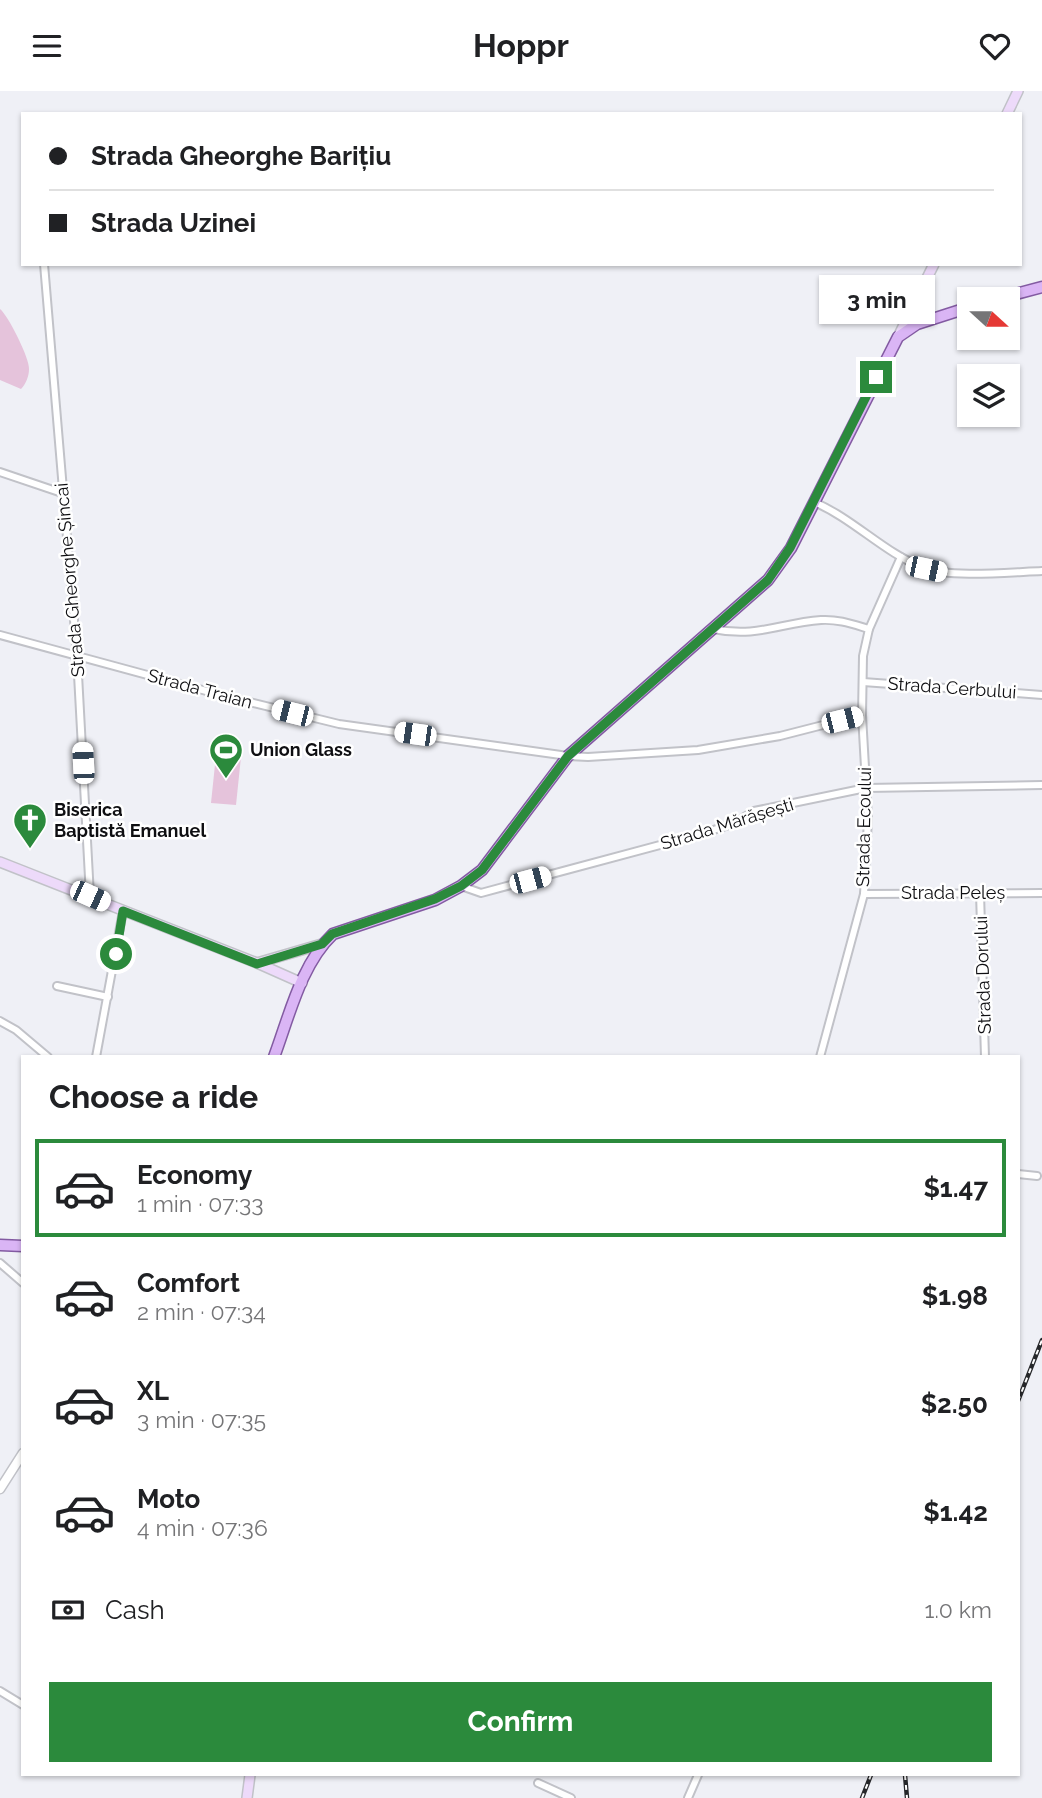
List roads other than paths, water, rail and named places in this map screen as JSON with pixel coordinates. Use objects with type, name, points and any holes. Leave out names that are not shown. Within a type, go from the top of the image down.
[{"type":"main road","points":[[1008,112],[1018,91]]},
{"type":"main road","points":[[275,1055],[302,983],[322,944],[332,934],[435,899],[461,886],[482,870],[568,756],[768,580],[790,548],[933,266]]},
{"type":"main road","points":[[1020,293],[1042,287]]},
{"type":"main road","points":[[898,337],[917,324],[957,311]]},
{"type":"main road","points":[[0,862],[302,983]]},
{"type":"main road","points":[[257,964],[322,944]]},
{"type":"main road","points":[[0,1245],[21,1246]]},
{"type":"main road","points":[[247,1798],[250,1776]]},
{"type":"street","name":"Strada Gheorghe Șincai","points":[[44,266],[76,656],[90,896]]},
{"type":"street","points":[[0,472],[62,493]]},
{"type":"street","points":[[814,502],[832,510],[901,557],[926,569],[944,573],[1042,571]]},
{"type":"street","name":"Strada Ecoului","points":[[821,1055],[863,894],[867,819],[862,715],[863,656],[869,629],[901,557]]},
{"type":"street","points":[[713,629],[736,634],[819,620],[841,621],[869,629]]},
{"type":"street","name":"Strada Traian","points":[[0,635],[339,724],[568,756],[698,750],[780,736],[862,715]]},
{"type":"street","name":"Strada Cerbului","points":[[863,682],[1042,695]]},
{"type":"street","name":"Strada Mărășești","points":[[461,886],[481,893],[701,834],[735,823],[754,811],[866,788],[1042,785]]},
{"type":"street","name":"Strada Dorului","points":[[980,893],[985,1055]]},
{"type":"street","name":"Strada Peleș","points":[[863,894],[1042,893]]},
{"type":"street","points":[[96,1055],[123,911]]},
{"type":"street","points":[[57,986],[108,997]]},
{"type":"street","points":[[0,1021],[16,1030],[46,1055]]},
{"type":"street","points":[[1020,1174],[1037,1176]]},
{"type":"street","points":[[0,1263],[21,1281]]},
{"type":"street","points":[[0,1274],[12,1274]]},
{"type":"street","points":[[0,1489],[21,1456]]},
{"type":"street","points":[[0,1691],[21,1704]]},
{"type":"street","points":[[688,1798],[698,1776]]},
{"type":"street","points":[[538,1783],[571,1798]]},
{"type":"railway","points":[[1020,1396],[1042,1340]]},
{"type":"railway","points":[[862,1798],[871,1776]]},
{"type":"railway","points":[[905,1776],[907,1798]]},
{"type":"place","name":"Union Glass","points":[[226,780]]},
{"type":"place","name":"Biserica Baptistă Emanuel","points":[[30,850]]}]
